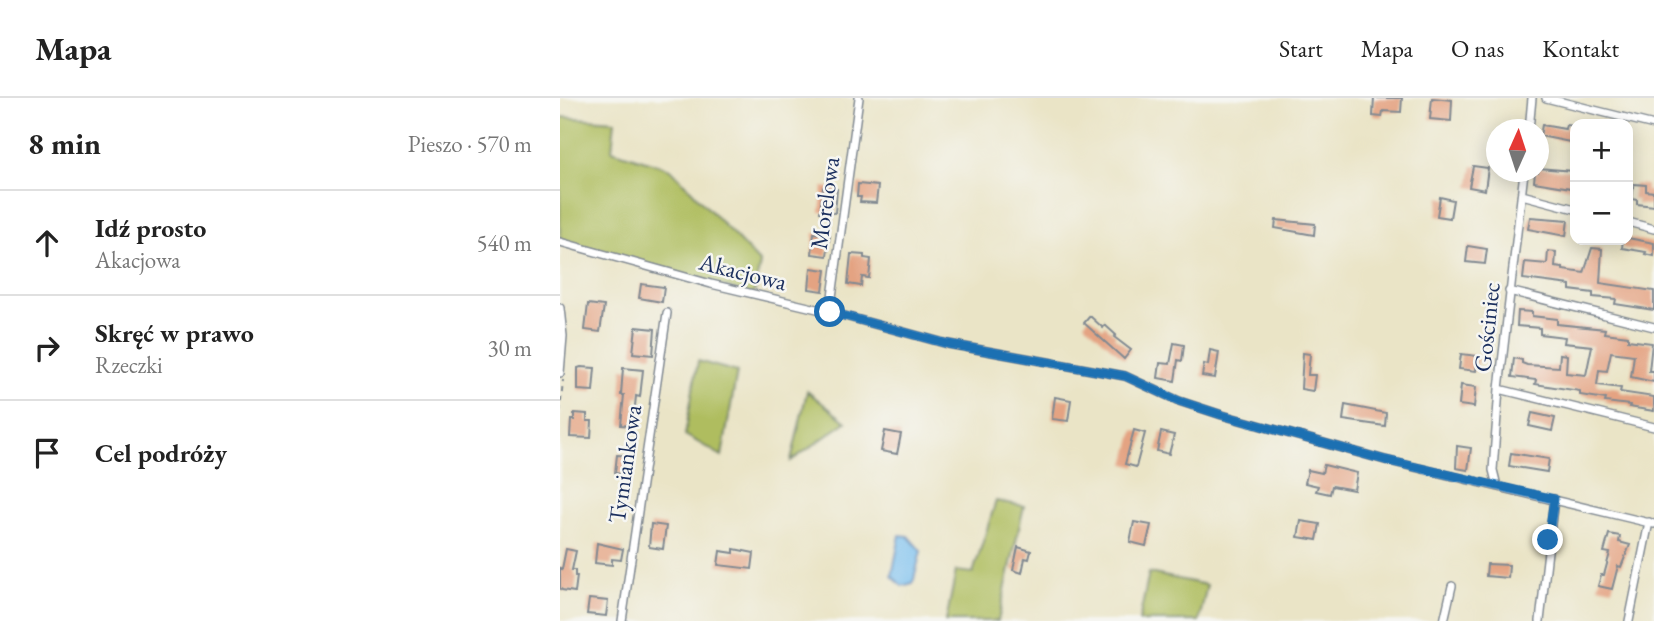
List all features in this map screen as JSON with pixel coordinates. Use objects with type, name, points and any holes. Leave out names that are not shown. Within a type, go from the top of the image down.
[{"type":"street","name":"Morelowa","points":[[830,312],[859,98]]},
{"type":"street","points":[[1530,119],[1532,98]]},
{"type":"street","points":[[1546,98],[1654,125]]},
{"type":"street","name":"Gościniec","points":[[1497,486],[1493,470],[1499,389],[1523,182]]},
{"type":"street","points":[[1522,195],[1570,208]]},
{"type":"street","points":[[1633,223],[1654,229]]},
{"type":"street","name":"Akacjowa","points":[[560,242],[711,284],[948,344],[1125,376],[1179,401],[1222,415],[1385,460],[1652,523],[1629,621]]},
{"type":"street","points":[[1509,291],[1654,327]]},
{"type":"street","points":[[560,308],[564,336],[560,373]]},
{"type":"street","name":"Tymiankowa","points":[[622,621],[667,313]]},
{"type":"street","points":[[1499,389],[1654,427]]},
{"type":"street","points":[[1540,621],[1554,499]]},
{"type":"street","points":[[1444,621],[1452,586]]},
{"type":"green space","points":[[560,117],[615,121],[612,150],[671,169],[760,263],[754,295],[560,242]]},
{"type":"green space","points":[[698,361],[737,372],[722,456],[685,435]]},
{"type":"green space","points":[[807,391],[846,422],[791,461]]},
{"type":"green space","points":[[996,501],[1024,506],[998,621],[946,621],[956,571],[973,573]]},
{"type":"green space","points":[[1149,573],[1207,585],[1199,621],[1139,621]]},
{"type":"water","points":[[900,535],[908,536],[921,551],[913,583],[902,586],[892,576]]},
{"type":"building","points":[[1374,98],[1402,98],[1401,112],[1383,111],[1382,117],[1373,116]]},
{"type":"building","points":[[1432,98],[1452,100],[1451,121],[1430,119]]},
{"type":"building","points":[[1566,125],[1570,125],[1570,142],[1549,138],[1549,126],[1565,129]]},
{"type":"building","points":[[1473,166],[1486,168],[1485,190],[1469,187]]},
{"type":"building","points":[[1549,169],[1570,171],[1570,188],[1534,182],[1549,182]]},
{"type":"building","points":[[858,184],[878,186],[876,203],[860,202],[861,197],[857,197]]},
{"type":"building","points":[[1634,184],[1646,185],[1646,191],[1654,192],[1654,206],[1637,204],[1637,200],[1633,199]]},
{"type":"building","points":[[823,187],[837,189],[835,213],[820,212]]},
{"type":"building","points":[[1440,197],[1453,200],[1450,218],[1437,216]]},
{"type":"building","points":[[1530,217],[1568,220],[1566,236],[1528,229]]},
{"type":"building","points":[[1276,220],[1315,224],[1314,235],[1275,228]]},
{"type":"building","points":[[814,233],[830,235],[827,256],[812,254]]},
{"type":"building","points":[[1633,239],[1654,243],[1654,256],[1645,254],[1646,252],[1622,248],[1622,245],[1633,245]]},
{"type":"building","points":[[1468,246],[1487,249],[1485,264],[1466,262]]},
{"type":"building","points":[[1592,248],[1602,249],[1600,283],[1654,291],[1654,310],[1615,304],[1616,299],[1593,297],[1593,293],[1570,290],[1570,285],[1523,279],[1525,262],[1547,264],[1548,251],[1556,252],[1555,267],[1584,273]]},
{"type":"building","points":[[851,254],[864,255],[864,258],[871,259],[869,278],[862,277],[861,286],[848,284]]},
{"type":"building","points":[[811,268],[826,270],[823,291],[809,289]]},
{"type":"building","points":[[641,284],[664,287],[662,302],[639,298]]},
{"type":"building","points":[[588,304],[604,306],[600,332],[585,330]]},
{"type":"building","points":[[1518,311],[1557,319],[1557,324],[1605,329],[1604,333],[1652,343],[1649,371],[1654,371],[1654,382],[1631,377],[1634,355],[1611,352],[1607,371],[1599,370],[1597,385],[1621,388],[1620,392],[1654,397],[1654,411],[1605,402],[1606,399],[1580,395],[1580,391],[1535,384],[1536,380],[1512,377],[1514,358],[1527,365],[1559,367],[1560,354],[1567,355],[1566,373],[1586,375],[1592,346],[1564,343],[1565,337],[1540,334],[1540,328],[1517,326]]},
{"type":"building","points":[[1090,316],[1103,328],[1105,325],[1116,335],[1114,337],[1131,350],[1124,359],[1084,323]]},
{"type":"building","points":[[636,327],[655,329],[653,355],[633,353]]},
{"type":"building","points":[[1174,343],[1184,345],[1182,361],[1178,360],[1175,381],[1158,378],[1160,363],[1170,364]]},
{"type":"building","points":[[1210,350],[1219,352],[1215,378],[1202,376],[1204,364],[1208,365]]},
{"type":"building","points":[[1303,353],[1310,354],[1308,375],[1315,375],[1313,391],[1301,389]]},
{"type":"building","points":[[1461,354],[1478,356],[1476,371],[1459,369]]},
{"type":"building","points":[[578,368],[595,368],[593,391],[578,390]]},
{"type":"building","points":[[623,368],[643,370],[640,397],[636,396],[633,426],[621,425]]},
{"type":"building","points":[[1461,385],[1476,387],[1474,407],[1459,405]]},
{"type":"building","points":[[1055,397],[1071,400],[1068,421],[1052,419]]},
{"type":"building","points":[[1345,405],[1386,413],[1385,426],[1343,420]]},
{"type":"building","points":[[574,413],[587,414],[587,421],[592,421],[591,438],[570,437]]},
{"type":"building","points":[[1532,413],[1555,418],[1552,431],[1529,426]]},
{"type":"building","points":[[1134,430],[1145,433],[1136,467],[1125,464]]},
{"type":"building","points":[[885,431],[901,434],[897,454],[881,451]]},
{"type":"building","points":[[1161,432],[1174,435],[1169,454],[1157,451]]},
{"type":"building","points":[[1457,446],[1471,448],[1468,470],[1456,468]]},
{"type":"building","points":[[1511,453],[1549,459],[1547,472],[1509,466]]},
{"type":"building","points":[[617,455],[632,456],[628,475],[615,473]]},
{"type":"building","points":[[1324,465],[1357,473],[1354,490],[1332,486],[1330,494],[1316,491],[1318,486],[1305,483],[1308,470],[1322,473]]},
{"type":"building","points":[[1301,521],[1320,524],[1317,540],[1298,537]]},
{"type":"building","points":[[1134,522],[1151,525],[1146,546],[1130,542]]},
{"type":"building","points":[[651,524],[666,526],[663,549],[649,547]]},
{"type":"building","points":[[1609,534],[1620,536],[1619,542],[1630,545],[1621,567],[1618,566],[1612,589],[1598,586],[1610,553],[1604,552]]},
{"type":"building","points":[[597,543],[623,549],[621,560],[612,559],[612,565],[595,563]]},
{"type":"building","points":[[1018,547],[1031,551],[1029,559],[1025,558],[1022,573],[1013,570]]},
{"type":"building","points":[[566,549],[576,551],[572,570],[575,570],[577,576],[575,592],[560,588],[560,568],[562,569]]},
{"type":"building","points":[[734,549],[754,553],[752,569],[718,565],[720,551],[734,553]]},
{"type":"building","points":[[1487,564],[1509,565],[1508,578],[1486,576]]},
{"type":"building","points":[[589,599],[608,601],[606,616],[587,614]]},
{"type":"route","points":[[830,312],[948,344],[1125,376],[1179,401],[1222,415],[1385,460],[1554,499],[1548,540]]}]
